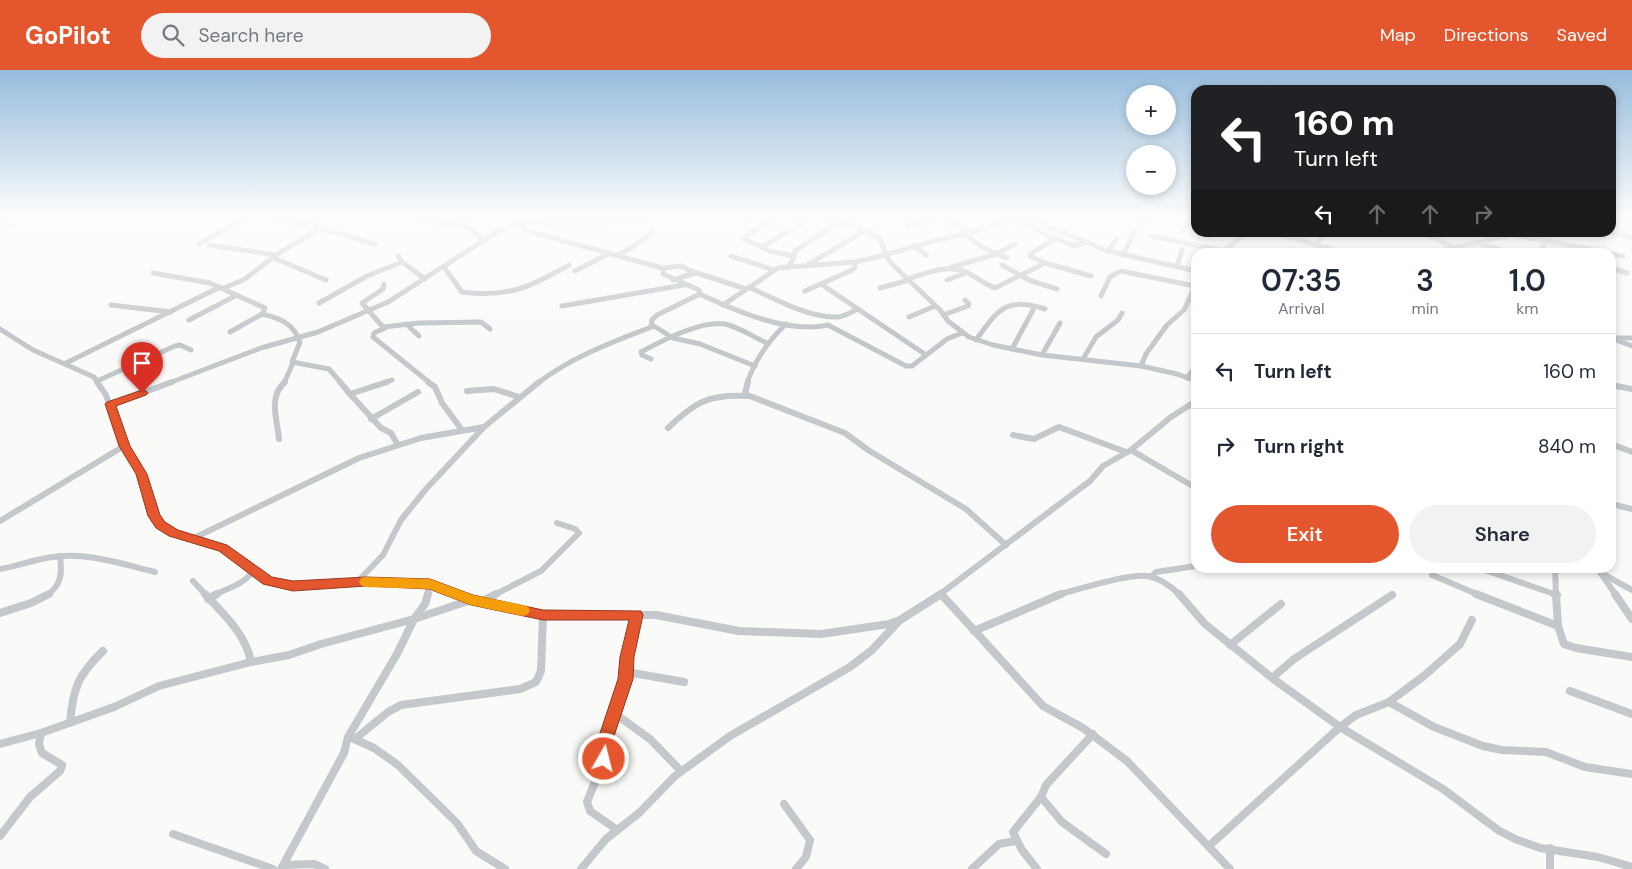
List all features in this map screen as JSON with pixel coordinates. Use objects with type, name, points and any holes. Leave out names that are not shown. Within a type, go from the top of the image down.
[{"type":"street","points":[[266,255],[275,257],[326,280]]},
{"type":"street","points":[[66,363],[222,287],[245,279],[278,255]]},
{"type":"street","points":[[110,404],[261,348],[322,330],[388,302],[461,255]]},
{"type":"street","points":[[575,271],[606,255]]},
{"type":"street","points":[[618,255],[662,268],[679,265],[829,317],[840,316],[858,309]]},
{"type":"street","points":[[788,266],[793,260],[793,256],[790,255]]},
{"type":"street","points":[[806,265],[826,255]]},
{"type":"street","points":[[724,305],[774,270],[788,266],[854,262],[885,255]]},
{"type":"street","points":[[886,255],[962,333],[976,340],[1042,354],[1141,366],[1191,379]]},
{"type":"street","points":[[880,288],[930,271],[951,268],[992,255]]},
{"type":"street","points":[[1000,255],[1007,258]]},
{"type":"street","points":[[1030,255],[1045,263],[1091,276]]},
{"type":"street","points":[[1124,255],[1191,270]]},
{"type":"street","points":[[1177,267],[1180,255]]},
{"type":"street","points":[[398,256],[402,262],[425,279]]},
{"type":"street","points":[[731,256],[774,270]]},
{"type":"street","points":[[319,303],[367,276],[402,262]]},
{"type":"street","points":[[805,292],[852,270],[855,266],[854,262]]},
{"type":"street","points":[[951,268],[966,273],[994,288],[1045,263]]},
{"type":"street","points":[[444,266],[456,286],[462,292],[504,294],[532,287],[569,265]]},
{"type":"street","points":[[1002,265],[1021,276],[1057,289]]},
{"type":"street","points":[[662,268],[664,270],[663,274],[673,280],[699,290],[700,294],[724,305],[786,324],[814,328],[828,325],[906,366],[912,366],[952,336],[962,333]]},
{"type":"street","points":[[1616,270],[1627,273]]},
{"type":"street","points":[[1101,296],[1111,276],[1121,271],[1191,284]]},
{"type":"street","points":[[673,280],[696,272]]},
{"type":"street","points":[[153,273],[210,283],[222,287],[235,296],[261,304],[265,308],[262,314],[230,332]]},
{"type":"street","points":[[947,280],[966,273]]},
{"type":"street","points":[[384,284],[383,290],[362,302],[367,310],[385,328]]},
{"type":"street","points":[[562,306],[685,284]]},
{"type":"street","points":[[822,284],[926,355]]},
{"type":"street","points":[[651,326],[654,318],[664,311],[700,294]]},
{"type":"street","points":[[1141,366],[1146,354],[1167,325],[1184,310],[1191,295]]},
{"type":"street","points":[[189,320],[235,296]]},
{"type":"street","points":[[943,315],[968,306],[969,304],[965,300]]},
{"type":"street","points":[[976,340],[994,315],[1004,308],[1023,302],[1045,309]]},
{"type":"street","points":[[111,305],[172,312]]},
{"type":"street","points":[[909,317],[935,306]]},
{"type":"street","points":[[1012,349],[1034,310]]},
{"type":"street","points":[[1083,359],[1096,337],[1118,320],[1122,313]]},
{"type":"street","points":[[262,314],[285,320],[295,329],[300,342],[286,381],[279,387],[274,397],[279,439]]},
{"type":"street","points":[[462,430],[439,399],[435,387],[374,337],[374,333],[385,328],[406,324],[481,322],[490,329]]},
{"type":"street","points":[[651,359],[642,355],[641,352],[660,342],[717,323],[727,324],[767,343]]},
{"type":"street","points":[[1042,354],[1060,323]]},
{"type":"street","points":[[406,324],[418,336]]},
{"type":"street","points":[[748,396],[745,393],[746,386],[767,343],[786,324]]},
{"type":"street","points":[[356,583],[383,555],[401,520],[426,489],[484,427],[538,381],[568,363],[592,350],[651,326],[659,328],[673,338],[700,344],[755,366]]},
{"type":"street","points":[[0,329],[14,340],[94,377],[110,404],[124,446],[141,474],[154,516],[161,525],[174,533],[223,548],[268,581],[293,586],[375,581],[430,584],[471,600],[543,615],[637,615],[680,618],[734,630],[821,634],[889,624],[900,620],[941,594],[1090,481],[1103,466],[1128,451],[1191,404]]},
{"type":"street","points":[[1616,338],[1632,338]]},
{"type":"street","points":[[1616,340],[1632,346]]},
{"type":"street","points":[[97,381],[175,346],[180,345],[191,350]]},
{"type":"street","points":[[294,363],[329,369],[358,405],[384,430],[390,433],[398,445]]},
{"type":"street","points":[[1187,378],[1191,373]]},
{"type":"street","points":[[350,394],[392,380]]},
{"type":"street","points":[[1616,386],[1632,389]]},
{"type":"street","points":[[467,391],[489,387],[503,389],[519,397]]},
{"type":"street","points":[[372,419],[418,392]]},
{"type":"street","points":[[668,428],[685,411],[705,399],[719,395],[748,396],[845,433],[868,450],[966,509],[1006,545]]},
{"type":"street","points":[[192,539],[359,458],[398,445],[462,430],[484,427]]},
{"type":"street","points":[[1013,435],[1030,441],[1059,427],[1128,451],[1191,485]]},
{"type":"street","points":[[0,522],[124,446]]},
{"type":"street","points":[[1616,446],[1632,452]]},
{"type":"street","points":[[1616,505],[1632,509]]},
{"type":"street","points":[[480,602],[541,571],[579,533],[575,529],[557,523]]},
{"type":"street","points":[[0,569],[60,556],[111,561],[155,572]]},
{"type":"street","points":[[0,613],[44,596],[56,587],[61,577],[60,556]]},
{"type":"street","points":[[1151,577],[1156,572],[1191,567]]},
{"type":"street","points":[[208,599],[252,576],[253,570]]},
{"type":"street","points":[[1493,573],[1557,595]]},
{"type":"street","points":[[1555,573],[1558,626],[1561,640],[1568,646],[1632,657]]},
{"type":"street","points":[[1600,573],[1632,619]]},
{"type":"street","points":[[1602,573],[1632,590]]},
{"type":"street","points":[[1432,575],[1526,615],[1558,626]]},
{"type":"street","points":[[974,631],[1056,596],[1119,580],[1139,576],[1151,577],[1176,591],[1205,624],[1272,678],[1340,726],[1443,789],[1498,830],[1540,848],[1598,856],[1632,867]]},
{"type":"street","points":[[193,582],[242,638],[251,653],[251,662]]},
{"type":"street","points":[[283,867],[401,647],[414,619],[426,604],[430,584]]},
{"type":"street","points":[[941,594],[1044,706],[1093,734],[1127,761],[1230,869]]},
{"type":"street","points":[[1272,678],[1294,659],[1392,595]]},
{"type":"street","points":[[0,744],[41,734],[114,707],[160,686],[251,662],[269,660],[414,619],[471,600]]},
{"type":"street","points":[[1230,645],[1281,604]]},
{"type":"street","points":[[352,738],[401,705],[520,689],[536,682],[541,671],[543,615]]},
{"type":"street","points":[[616,829],[590,811],[587,802],[604,759],[607,736],[627,672],[627,657],[637,615]]},
{"type":"street","points":[[581,869],[593,853],[616,829],[638,814],[665,784],[681,771],[730,736],[850,667],[872,650],[900,620]]},
{"type":"street","points":[[1209,846],[1340,726],[1356,715],[1389,702],[1425,675],[1460,644],[1472,620]]},
{"type":"street","points":[[70,723],[72,697],[79,675],[102,651]]},
{"type":"street","points":[[627,672],[684,682]]},
{"type":"street","points":[[1570,691],[1632,714]]},
{"type":"street","points":[[1389,702],[1434,728],[1482,746],[1502,750],[1546,752],[1585,767],[1632,774]]},
{"type":"street","points":[[614,714],[647,736],[666,752],[681,771]]},
{"type":"street","points":[[0,836],[30,797],[60,771],[62,765],[42,753],[39,744],[41,734]]},
{"type":"street","points":[[1037,869],[1016,841],[1013,832],[1042,797],[1046,785],[1093,734]]},
{"type":"street","points":[[352,738],[374,748],[398,765],[457,823],[476,851],[506,869]]},
{"type":"street","points":[[1042,797],[1047,806],[1073,831],[1106,854]]},
{"type":"street","points":[[784,804],[810,840],[806,857],[796,869]]},
{"type":"street","points":[[173,834],[273,869]]},
{"type":"street","points":[[972,869],[999,844],[1016,841]]},
{"type":"street","points":[[1550,848],[1550,869]]},
{"type":"street","points":[[283,867],[314,864],[325,869]]},
{"type":"slow traffic","points":[[365,582],[430,584],[471,600],[523,610]]},
{"type":"route","points":[[142,393],[110,404],[124,446],[141,474],[154,516],[161,525],[174,533],[223,548],[268,581],[293,586],[375,581],[430,584],[471,600],[543,615],[637,615],[627,657],[626,679],[607,736],[604,759]]}]
